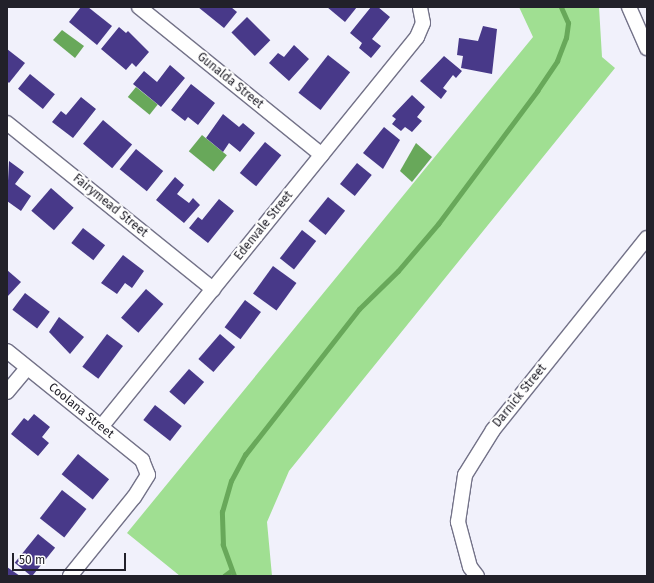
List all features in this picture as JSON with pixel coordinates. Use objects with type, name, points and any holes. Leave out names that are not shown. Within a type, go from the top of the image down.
[{"type":"street","name":"Gunalda Street","points":[[139,7],[322,155]]},
{"type":"street","name":"Edenvale Street","points":[[101,427],[417,37],[423,23],[420,7]]},
{"type":"street","points":[[629,7],[647,48]]},
{"type":"street","name":"Fairymead Street","points":[[7,122],[213,289]]},
{"type":"street","name":"Darnick Street","points":[[477,576],[470,567],[458,522],[466,475],[493,430],[647,238]]},
{"type":"street","name":"Coolana Street","points":[[7,352],[142,460],[148,475],[134,497],[70,576]]},
{"type":"street","points":[[7,392],[26,368]]},
{"type":"shaded area","points":[[519,7],[599,7],[602,57],[615,68],[289,471],[267,522],[272,576],[180,576],[127,533],[533,37]]},
{"type":"shaded area","points":[[62,30],[84,46],[75,58],[53,40]]},
{"type":"shaded area","points":[[136,87],[158,105],[150,115],[128,97]]},
{"type":"shaded area","points":[[202,135],[227,155],[214,171],[189,151]]},
{"type":"shaded area","points":[[416,143],[432,157],[412,182],[400,171]]},
{"type":"building","points":[[81,7],[88,7],[112,26],[97,45],[69,22]]},
{"type":"building","points":[[198,7],[231,7],[237,12],[224,28]]},
{"type":"building","points":[[327,7],[357,7],[345,22]]},
{"type":"building","points":[[371,7],[378,7],[390,17],[372,39],[381,46],[371,58],[359,48],[362,43],[350,33]]},
{"type":"building","points":[[247,17],[270,40],[255,56],[231,33]]},
{"type":"building","points":[[483,26],[497,29],[492,74],[461,68],[463,56],[457,55],[459,38],[478,41]]},
{"type":"building","points":[[119,27],[126,33],[128,31],[149,52],[136,67],[132,63],[126,70],[101,49]]},
{"type":"building","points":[[294,45],[309,59],[289,81],[269,63],[278,53],[284,57]]},
{"type":"building","points":[[7,49],[25,63],[9,83],[7,81]]},
{"type":"building","points":[[328,55],[350,72],[321,110],[298,93]]},
{"type":"building","points":[[444,56],[462,71],[456,78],[453,75],[443,88],[447,91],[441,99],[420,81]]},
{"type":"building","points":[[170,65],[185,78],[161,107],[133,84],[144,71],[157,82]]},
{"type":"building","points":[[30,74],[55,94],[43,109],[18,89]]},
{"type":"building","points":[[191,84],[215,103],[198,125],[188,117],[185,121],[171,110]]},
{"type":"building","points":[[412,95],[425,107],[417,117],[422,121],[412,132],[405,127],[401,131],[392,124],[396,119],[392,116]]},
{"type":"building","points":[[81,97],[96,109],[73,138],[52,122],[61,111],[66,115]]},
{"type":"building","points":[[223,114],[239,127],[243,123],[255,133],[240,152],[229,143],[223,152],[206,138]]},
{"type":"building","points":[[103,120],[132,144],[112,168],[83,144]]},
{"type":"building","points":[[384,127],[400,140],[383,169],[363,153]]},
{"type":"building","points":[[265,142],[281,155],[256,186],[240,173]]},
{"type":"building","points":[[136,149],[163,171],[147,191],[120,169]]},
{"type":"building","points":[[9,161],[24,172],[15,184],[31,196],[21,211],[7,201]]},
{"type":"building","points":[[357,163],[372,175],[355,196],[340,184]]},
{"type":"building","points":[[175,177],[184,185],[177,194],[189,203],[193,198],[200,205],[184,223],[156,200]]},
{"type":"building","points":[[51,188],[74,208],[54,230],[31,211]]},
{"type":"building","points":[[328,197],[345,211],[326,235],[308,221]]},
{"type":"building","points":[[219,199],[234,211],[208,243],[189,228],[198,217],[202,220]]},
{"type":"building","points":[[83,228],[105,245],[93,260],[71,243]]},
{"type":"building","points":[[302,230],[316,241],[294,269],[280,258]]},
{"type":"building","points":[[123,255],[144,271],[132,288],[125,283],[117,294],[101,283]]},
{"type":"building","points":[[273,266],[296,283],[276,311],[253,294]]},
{"type":"building","points":[[7,270],[21,282],[7,297]]},
{"type":"building","points":[[146,289],[163,304],[138,333],[121,318]]},
{"type":"building","points":[[25,293],[50,312],[37,328],[12,310]]},
{"type":"building","points":[[245,300],[261,312],[241,339],[225,327]]},
{"type":"building","points":[[59,317],[84,337],[70,354],[49,332]]},
{"type":"building","points":[[107,334],[123,346],[98,379],[82,367]]},
{"type":"building","points":[[220,334],[235,347],[213,372],[198,359]]},
{"type":"building","points":[[189,369],[204,382],[184,405],[169,392]]},
{"type":"building","points":[[155,405],[182,426],[170,441],[143,420]]},
{"type":"building","points":[[34,414],[50,427],[42,437],[49,443],[38,456],[11,434],[24,418],[28,421]]},
{"type":"building","points":[[78,454],[109,479],[93,499],[62,474]]},
{"type":"building","points":[[62,490],[86,509],[64,537],[40,518]]},
{"type":"building","points":[[38,534],[55,548],[32,576],[15,563]]},
{"type":"building","points":[[7,567],[20,576],[7,576]]},
{"type":"waterway","points":[[234,576],[223,545],[222,512],[231,481],[245,455],[359,309],[398,271],[438,224],[537,91],[557,61],[566,38],[568,23],[561,7]]},
{"type":"waterway","points":[[224,576],[231,571]]}]
